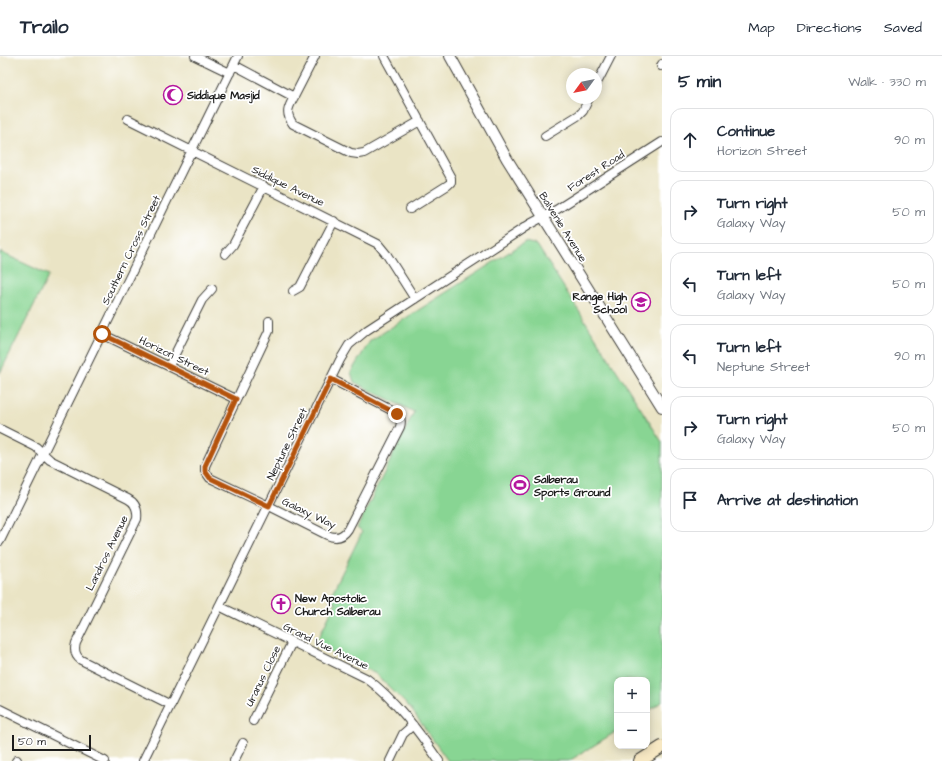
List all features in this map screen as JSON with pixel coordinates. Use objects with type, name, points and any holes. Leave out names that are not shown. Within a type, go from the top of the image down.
[{"type":"main road","points":[[640,761],[662,747]]},
{"type":"street","points":[[195,56],[230,73]]},
{"type":"street","name":"Southern Cross Street","points":[[0,540],[238,56]]},
{"type":"street","points":[[315,56],[288,109],[288,117],[293,124],[351,153],[358,154],[364,153],[420,121]]},
{"type":"street","points":[[384,56],[451,178],[448,185],[410,210]]},
{"type":"street","name":"Balvenie Avenue","points":[[450,56],[507,158],[662,408]]},
{"type":"street","points":[[602,73],[611,56]]},
{"type":"street","points":[[234,65],[294,97]]},
{"type":"street","points":[[544,136],[579,115],[586,104]]},
{"type":"street","name":"Siddique Avenue","points":[[128,119],[378,244],[387,255],[415,299]]},
{"type":"street","name":"Forest Road","points":[[543,217],[662,142]]},
{"type":"street","points":[[224,254],[233,245],[264,186]]},
{"type":"street","name":"Neptune Street","points":[[143,761],[344,352],[354,340],[367,330],[523,228],[543,217]]},
{"type":"street","points":[[293,291],[300,287],[334,221]]},
{"type":"street","points":[[169,366],[202,300],[212,289]]},
{"type":"street","name":"Galaxy Way","points":[[269,321],[269,331],[205,466],[205,471],[210,478],[334,538],[341,536],[348,529],[400,427],[400,419],[395,412],[331,379]]},
{"type":"street","name":"Horizon Street","points":[[102,334],[236,399]]},
{"type":"street","name":"Landros Avenue","points":[[0,429],[36,447],[50,460],[131,501],[137,510],[137,519],[76,643],[76,655],[81,660],[171,705]]},
{"type":"street","name":"Grand Vue Avenue","points":[[219,606],[366,678],[378,688],[413,725],[439,761]]},
{"type":"street","name":"Uranus Close","points":[[253,721],[292,642]]},
{"type":"street","points":[[0,709],[105,761]]},
{"type":"street","points":[[390,761],[404,734],[413,725]]},
{"type":"street","points":[[234,761],[243,743]]},
{"type":"green space","name":"Salberau Sports Ground","points":[[525,242],[537,245],[662,442],[662,702],[650,710],[650,677],[614,677],[614,733],[569,761],[448,761],[411,709],[376,674],[315,645],[336,602],[329,599],[362,532],[357,528],[414,412],[354,382],[351,372],[370,341]]},
{"type":"green space","points":[[0,252],[49,275],[0,373]]},
{"type":"place","name":"Siddique Masjid","points":[[173,95]]},
{"type":"place","name":"Range High School","points":[[641,302]]},
{"type":"place","name":"Salberau Sports Ground","points":[[520,485]]},
{"type":"place","name":"New Apostolic Church Salberau","points":[[281,604]]},
{"type":"route","points":[[102,334],[236,399],[205,466],[206,475],[269,506],[331,379],[397,414]]}]
